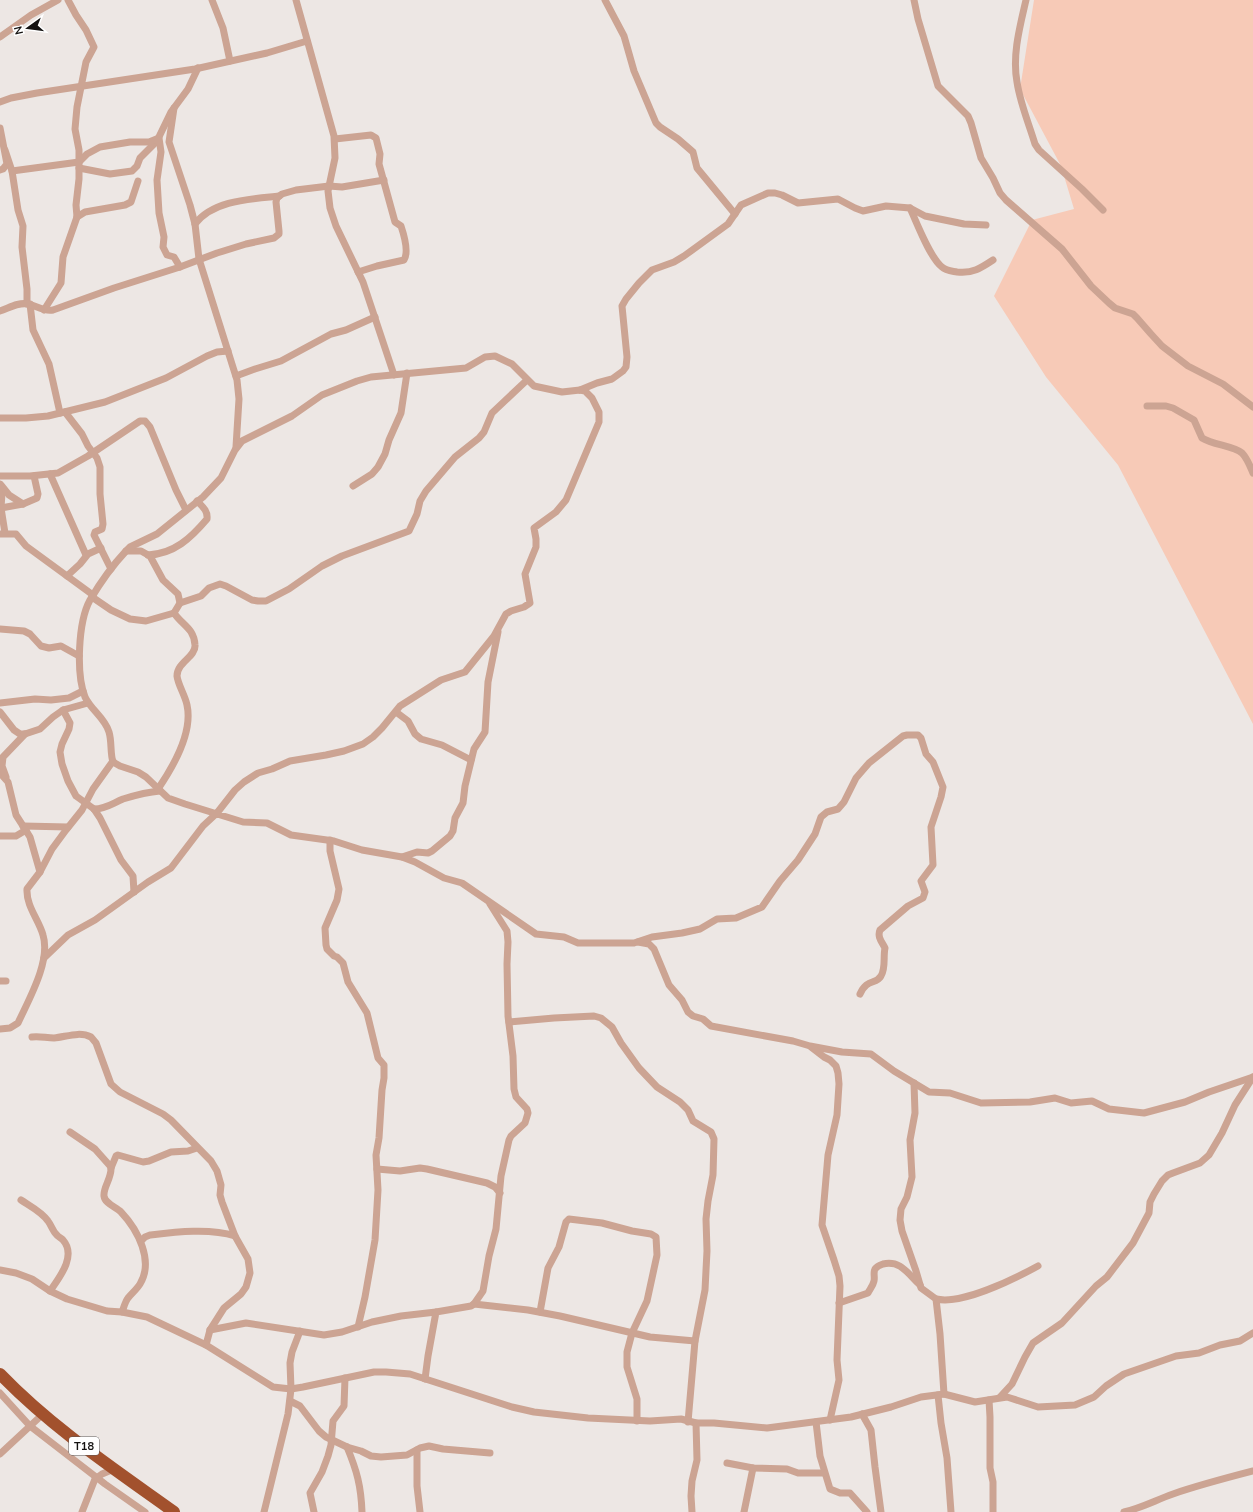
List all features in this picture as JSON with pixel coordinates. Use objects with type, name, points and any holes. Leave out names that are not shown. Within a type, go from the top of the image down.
[{"type":"highway","name":"T18","points":[[0,1374],[43,1414],[114,1469],[174,1512]]},
{"type":"street","points":[[0,37],[31,15],[58,0]]},
{"type":"street","points":[[44,310],[61,283],[63,257],[77,217],[76,205],[79,150],[75,129],[86,62],[94,47],[86,30],[68,0]]},
{"type":"street","points":[[212,0],[223,28],[230,61]]},
{"type":"street","points":[[296,0],[331,120],[335,139],[335,158],[329,186],[329,200],[336,226],[363,282],[394,375]]},
{"type":"street","points":[[605,0],[624,36],[634,71],[656,123],[693,152],[697,168],[735,214]]},
{"type":"street","points":[[914,0],[918,19],[938,86],[968,116],[972,123],[981,158],[1000,193],[1062,249],[1091,286],[1109,303],[1115,308],[1133,314],[1162,346],[1188,366],[1223,384],[1253,407]]},
{"type":"street","points":[[1026,0],[1017,43],[1016,71],[1020,96],[1035,144],[1039,150],[1082,188],[1102,210]]},
{"type":"street","points":[[0,102],[31,94],[198,68],[267,53],[307,41]]},
{"type":"street","points":[[12,171],[79,165],[110,174],[132,171],[137,166],[140,158],[156,144],[167,120],[188,89],[198,68]]},
{"type":"street","points":[[174,108],[169,142],[195,224],[199,260],[236,376],[239,399],[236,447]]},
{"type":"street","points":[[0,128],[7,164],[0,170]]},
{"type":"street","points":[[335,139],[371,135],[374,136],[379,149],[379,164],[395,222],[402,227],[406,258],[401,262],[392,262],[358,272]]},
{"type":"street","points":[[79,165],[87,154],[100,147],[130,142],[149,142],[159,138]]},
{"type":"street","points":[[159,138],[161,152],[157,180],[159,213],[164,237],[163,247],[167,255],[174,257],[180,266]]},
{"type":"street","points":[[5,150],[12,171],[18,210],[23,226],[22,247],[28,304],[33,330],[49,364],[62,412],[82,434],[88,446],[94,452],[100,467],[100,494],[103,524],[102,529],[95,532],[94,535],[111,569]]},
{"type":"street","points":[[77,217],[85,212],[131,202],[138,180]]},
{"type":"street","points":[[195,224],[204,214],[215,207],[252,199],[279,196],[296,190],[329,186],[342,187],[384,180]]},
{"type":"street","points":[[986,226],[956,223],[925,216],[910,208],[886,206],[863,210],[855,208],[838,199],[798,203],[775,193],[761,196],[742,205],[728,224],[674,262],[652,270],[626,299],[622,306],[627,357],[626,367],[612,379],[597,382],[580,390],[562,392],[534,386],[512,364],[491,356],[485,357],[466,368],[407,373],[362,380],[334,390],[316,399],[292,416],[242,441],[236,447],[217,483],[157,534],[126,550],[93,596],[87,609],[82,631],[79,656],[83,691],[88,703],[107,727],[113,761],[117,765],[138,772],[146,777],[168,798],[243,822],[267,823],[291,835],[330,840],[362,850],[402,857],[415,862],[444,878],[462,883],[529,930],[541,935],[564,937],[578,943],[637,942],[649,944],[654,949],[669,985],[682,1000],[688,1012],[693,1016],[703,1019],[713,1027],[793,1041],[842,1052],[871,1054],[894,1071],[928,1092],[950,1094],[981,1103],[1030,1102],[1055,1098],[1071,1104],[1092,1101],[1109,1110],[1144,1113],[1185,1102],[1253,1077]]},
{"type":"street","points":[[0,310],[16,305],[28,304],[44,310],[54,310],[114,288],[246,244],[277,236],[279,231],[276,202],[279,196]]},
{"type":"street","points":[[910,208],[934,259],[943,268],[962,272],[971,272],[993,260]]},
{"type":"street","points":[[236,376],[281,361],[331,334],[346,330],[375,317]]},
{"type":"street","points":[[0,418],[32,418],[119,398],[145,385],[166,378],[207,356],[217,352],[228,351]]},
{"type":"street","points":[[353,486],[372,474],[378,467],[385,454],[389,440],[401,413],[407,373]]},
{"type":"street","points":[[0,484],[2,493],[1,508],[3,533],[16,534],[25,545],[111,610],[130,620],[146,621],[174,613],[180,603],[201,596],[209,588],[220,584],[252,600],[266,601],[322,566],[342,556],[409,531],[417,514],[420,501],[426,491],[455,457],[479,438],[484,432],[492,413],[527,380]]},
{"type":"street","points":[[44,958],[68,935],[95,920],[171,868],[203,826],[217,813],[235,790],[258,773],[293,760],[326,755],[360,745],[373,737],[400,706],[441,680],[465,672],[494,636],[508,612],[524,607],[530,603],[525,574],[536,547],[534,528],[556,512],[566,500],[599,422],[599,412],[592,398],[585,391],[580,390]]},
{"type":"street","points":[[1147,406],[1166,406],[1173,408],[1194,420],[1202,438],[1242,453],[1253,473]]},
{"type":"street","points":[[0,476],[34,476],[58,473],[94,452],[140,421],[145,421],[147,422],[159,448],[186,510]]},
{"type":"street","points":[[50,474],[86,555]]},
{"type":"street","points":[[1,508],[36,500],[38,497],[34,476]]},
{"type":"street","points":[[0,484],[9,495],[23,504]]},
{"type":"street","points":[[148,555],[155,555],[175,548],[195,534],[207,519],[206,510],[197,501]]},
{"type":"street","points":[[67,576],[80,564],[86,555],[101,548]]},
{"type":"street","points":[[126,550],[141,551],[148,555],[154,563],[162,580],[178,594],[180,603]]},
{"type":"street","points":[[159,790],[186,736],[188,721],[187,705],[177,676],[181,665],[195,650],[196,646],[190,630],[174,613]]},
{"type":"street","points":[[402,857],[417,852],[428,853],[432,851],[450,836],[453,831],[455,818],[463,803],[465,786],[474,749],[485,732],[488,682],[499,627]]},
{"type":"street","points":[[0,629],[24,631],[30,634],[44,647],[61,646],[79,656]]},
{"type":"street","points":[[0,703],[35,698],[51,700],[69,698],[83,691]]},
{"type":"street","points":[[0,712],[14,730],[20,734],[25,734],[38,731],[63,710],[88,703]]},
{"type":"street","points":[[63,710],[70,725],[60,752],[62,764],[76,796],[94,809],[114,844],[121,860],[133,876],[134,892]]},
{"type":"street","points":[[396,712],[408,721],[415,734],[421,739],[442,745],[471,760]]},
{"type":"street","points":[[25,734],[6,754],[2,760],[2,766],[10,788],[16,815],[25,828],[34,849],[40,872]]},
{"type":"street","points":[[637,942],[652,937],[682,933],[700,928],[717,919],[736,918],[760,908],[798,860],[815,834],[821,818],[827,812],[838,809],[844,802],[854,781],[860,773],[873,760],[903,736],[916,735],[921,738],[924,749],[932,762],[943,787],[931,827],[933,865],[921,881],[925,892],[923,898],[908,906],[880,930],[881,942],[885,948],[882,973],[877,980],[866,984],[860,994]]},
{"type":"street","points":[[0,1029],[10,1028],[18,1023],[44,963],[43,935],[31,906],[27,891],[28,887],[40,872],[52,849],[86,803],[94,788],[113,761]]},
{"type":"street","points":[[0,773],[7,780]]},
{"type":"street","points":[[94,809],[106,808],[123,799],[159,790]]},
{"type":"street","points":[[0,836],[16,836],[25,828],[68,827]]},
{"type":"street","points":[[330,840],[330,851],[339,889],[337,900],[325,928],[326,945],[334,956],[343,963],[348,982],[368,1015],[378,1058],[384,1064],[379,1138],[376,1154],[378,1190],[375,1240],[358,1327]]},
{"type":"street","points":[[474,1304],[483,1291],[489,1256],[496,1229],[501,1176],[509,1140],[511,1136],[525,1123],[528,1113],[527,1109],[515,1095],[513,1056],[508,1022],[507,931],[489,901]]},
{"type":"street","points":[[508,1022],[594,1016],[602,1018],[612,1027],[621,1043],[657,1087],[680,1102],[688,1110],[693,1121],[711,1132],[714,1139],[713,1175],[706,1219],[707,1251],[705,1290],[695,1341],[688,1422]]},
{"type":"street","points":[[32,1037],[39,1036],[54,1038],[75,1034],[91,1037],[96,1043],[111,1084],[120,1092],[163,1114],[211,1161],[217,1171],[221,1185],[220,1194],[222,1202],[235,1236],[248,1259],[250,1273],[246,1287],[241,1294],[224,1308],[210,1330],[206,1345]]},
{"type":"street","points":[[810,1046],[836,1066],[839,1084],[837,1115],[828,1155],[822,1225],[839,1276],[837,1360],[839,1380],[830,1420]]},
{"type":"street","points":[[1000,1397],[1012,1384],[1033,1343],[1062,1323],[1096,1286],[1107,1277],[1133,1243],[1149,1213],[1150,1202],[1162,1181],[1173,1173],[1200,1163],[1208,1155],[1253,1077]]},
{"type":"street","points":[[914,1083],[915,1114],[910,1140],[912,1176],[907,1198],[901,1209],[900,1220],[902,1231],[923,1291],[936,1299],[952,1300],[995,1287],[1038,1266]]},
{"type":"street","points":[[70,1132],[95,1149],[111,1168]]},
{"type":"street","points":[[122,1312],[127,1299],[140,1284],[145,1272],[143,1246],[141,1241],[122,1213],[104,1198],[105,1189],[111,1176],[111,1168],[116,1156],[118,1154],[143,1162],[171,1152],[188,1151],[197,1148]]},
{"type":"street","points":[[377,1169],[400,1171],[420,1168],[434,1170],[487,1183],[495,1187],[500,1193]]},
{"type":"street","points":[[21,1200],[44,1215],[55,1234],[64,1241],[68,1250],[66,1264],[50,1291]]},
{"type":"street","points":[[540,1312],[548,1268],[559,1247],[566,1222],[569,1219],[598,1222],[654,1235],[657,1240],[657,1255],[652,1279],[647,1301],[628,1343],[626,1361],[637,1399],[637,1420]]},
{"type":"street","points":[[141,1241],[150,1235],[178,1232],[213,1232],[235,1236]]},
{"type":"street","points":[[839,1303],[868,1293],[874,1282],[874,1270],[877,1266],[895,1264],[903,1267],[920,1285]]},
{"type":"street","points":[[0,1270],[27,1277],[50,1291],[67,1298],[108,1311],[147,1317],[206,1345],[269,1386],[291,1389],[374,1372],[410,1374],[512,1407],[534,1412],[588,1418],[650,1422],[681,1419],[696,1423],[714,1423],[766,1428],[830,1420],[862,1414],[891,1407],[921,1397],[941,1395],[975,1402],[1007,1397],[1038,1407],[1075,1405],[1094,1397],[1106,1386],[1124,1374],[1176,1356],[1199,1353],[1220,1345],[1240,1341],[1253,1333]]},
{"type":"street","points":[[936,1299],[940,1334],[940,1424],[947,1458],[951,1512]]},
{"type":"street","points":[[210,1330],[246,1323],[324,1335],[342,1332],[372,1322],[401,1316],[467,1307],[474,1304],[540,1312],[632,1333],[667,1339],[695,1341]]},
{"type":"street","points":[[425,1379],[436,1312]]},
{"type":"street","points":[[264,1512],[290,1401],[290,1362],[293,1347],[300,1331]]},
{"type":"street","points":[[314,1512],[310,1494],[322,1472],[328,1456],[332,1439],[332,1424],[344,1406],[345,1378]]},
{"type":"street","points":[[0,1393],[30,1426],[96,1478],[145,1512]]},
{"type":"street","points":[[988,1400],[990,1416],[990,1468],[993,1482],[993,1512]]},
{"type":"street","points":[[290,1401],[300,1406],[319,1431],[347,1447],[371,1456],[381,1457],[407,1455],[429,1446],[442,1449],[490,1453]]},
{"type":"street","points":[[0,1454],[43,1414]]},
{"type":"street","points":[[862,1414],[871,1430],[882,1512]]},
{"type":"street","points":[[816,1422],[820,1456],[830,1489],[840,1493],[850,1493],[867,1512]]},
{"type":"street","points":[[692,1512],[692,1481],[697,1460],[696,1423]]},
{"type":"street","points":[[347,1447],[359,1478],[362,1512]]},
{"type":"street","points":[[417,1450],[417,1486],[420,1512]]},
{"type":"street","points":[[727,1463],[753,1468],[787,1469],[798,1473],[824,1473]]},
{"type":"street","points":[[744,1512],[753,1468]]},
{"type":"street","points":[[82,1512],[96,1478],[114,1469]]},
{"type":"street","points":[[1124,1512],[1139,1509],[1163,1498],[1201,1485],[1253,1471]]},
{"type":"shaded area","points":[[1034,0],[1253,0],[1253,724],[1118,465],[1046,377],[994,296],[1032,220],[1074,209],[1061,166],[1020,89]]}]
